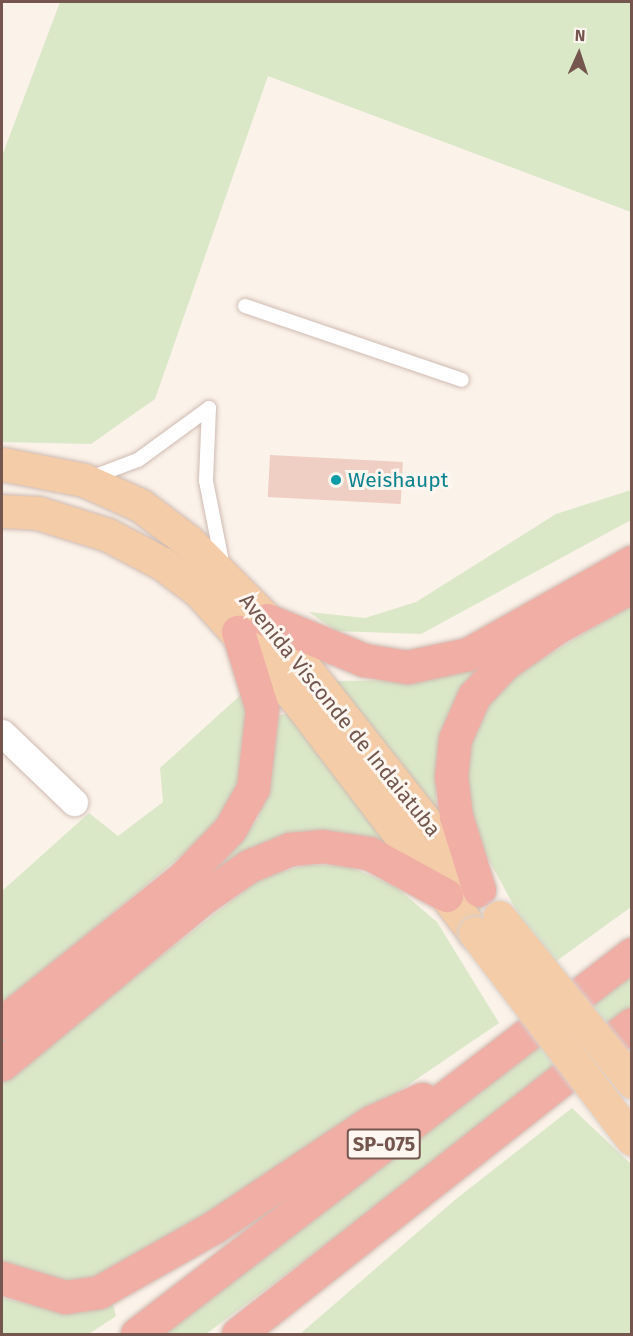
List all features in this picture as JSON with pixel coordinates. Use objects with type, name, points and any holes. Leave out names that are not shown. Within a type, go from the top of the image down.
[{"type":"highway","points":[[267,620],[364,660],[407,668],[468,654],[632,562]]},
{"type":"highway","points":[[479,890],[456,816],[451,776],[455,739],[474,696],[504,664],[557,627],[632,586]]},
{"type":"highway","points":[[2,1023],[184,877],[230,829],[253,788],[262,709],[237,632]]},
{"type":"highway","points":[[2,1064],[200,900],[249,866],[290,849],[322,846],[369,853],[446,895]]},
{"type":"highway","name":"SP-075","points":[[137,1335],[632,954]]},
{"type":"highway","name":"SP-075","points":[[238,1335],[632,1024]]},
{"type":"highway","points":[[2,1278],[53,1295],[99,1292],[214,1227],[370,1122],[472,1077]]},
{"type":"highway","points":[[273,1335],[491,1137]]},
{"type":"main road","name":"Avenida Visconde de Indaiatuba","points":[[2,464],[84,480],[140,505],[226,578],[267,620],[479,890],[487,925]]},
{"type":"main road","name":"Avenida Visconde de Indaiatuba","points":[[2,511],[38,513],[108,535],[163,564],[199,591],[298,701],[446,895],[487,925]]},
{"type":"main road","points":[[487,925],[632,1082]]},
{"type":"main road","points":[[487,925],[632,1139]]},
{"type":"street","points":[[2,733],[74,802]]},
{"type":"lane","points":[[245,306],[462,380]]},
{"type":"lane","points":[[84,480],[138,460],[209,408],[206,481],[226,578]]},
{"type":"green space","points":[[60,2],[631,2],[631,212],[268,76],[155,399],[91,444],[2,442],[2,156]]},
{"type":"green space","points":[[631,490],[631,520],[421,634],[336,631],[309,612],[365,618],[416,602],[556,514]]},
{"type":"green space","points":[[631,605],[631,907],[555,962],[521,919],[477,838],[468,801],[467,755],[476,722],[509,679]]},
{"type":"green space","points":[[518,639],[436,780],[436,814],[334,681],[430,680]]},
{"type":"green space","points":[[245,691],[251,725],[236,793],[221,822],[2,1006],[2,891],[89,813],[118,836],[163,802],[160,768]]},
{"type":"green space","points":[[288,713],[391,841],[218,869],[258,819],[270,779],[278,716]]},
{"type":"green space","points":[[307,865],[348,866],[396,887],[437,922],[499,1023],[248,1194],[87,1283],[38,1281],[2,1266],[2,1081],[262,877]]},
{"type":"green space","points":[[631,969],[631,1009],[520,1099],[206,1334],[159,1334]]},
{"type":"green space","points":[[572,1108],[631,1164],[631,1334],[300,1334],[456,1199]]},
{"type":"green space","points":[[2,1298],[58,1311],[113,1304],[116,1316],[89,1334],[2,1334]]},
{"type":"building","name":"Weishaupt","points":[[270,455],[403,462],[401,504],[268,497]]},
{"type":"place","name":"Weishaupt","points":[[336,480]]}]
